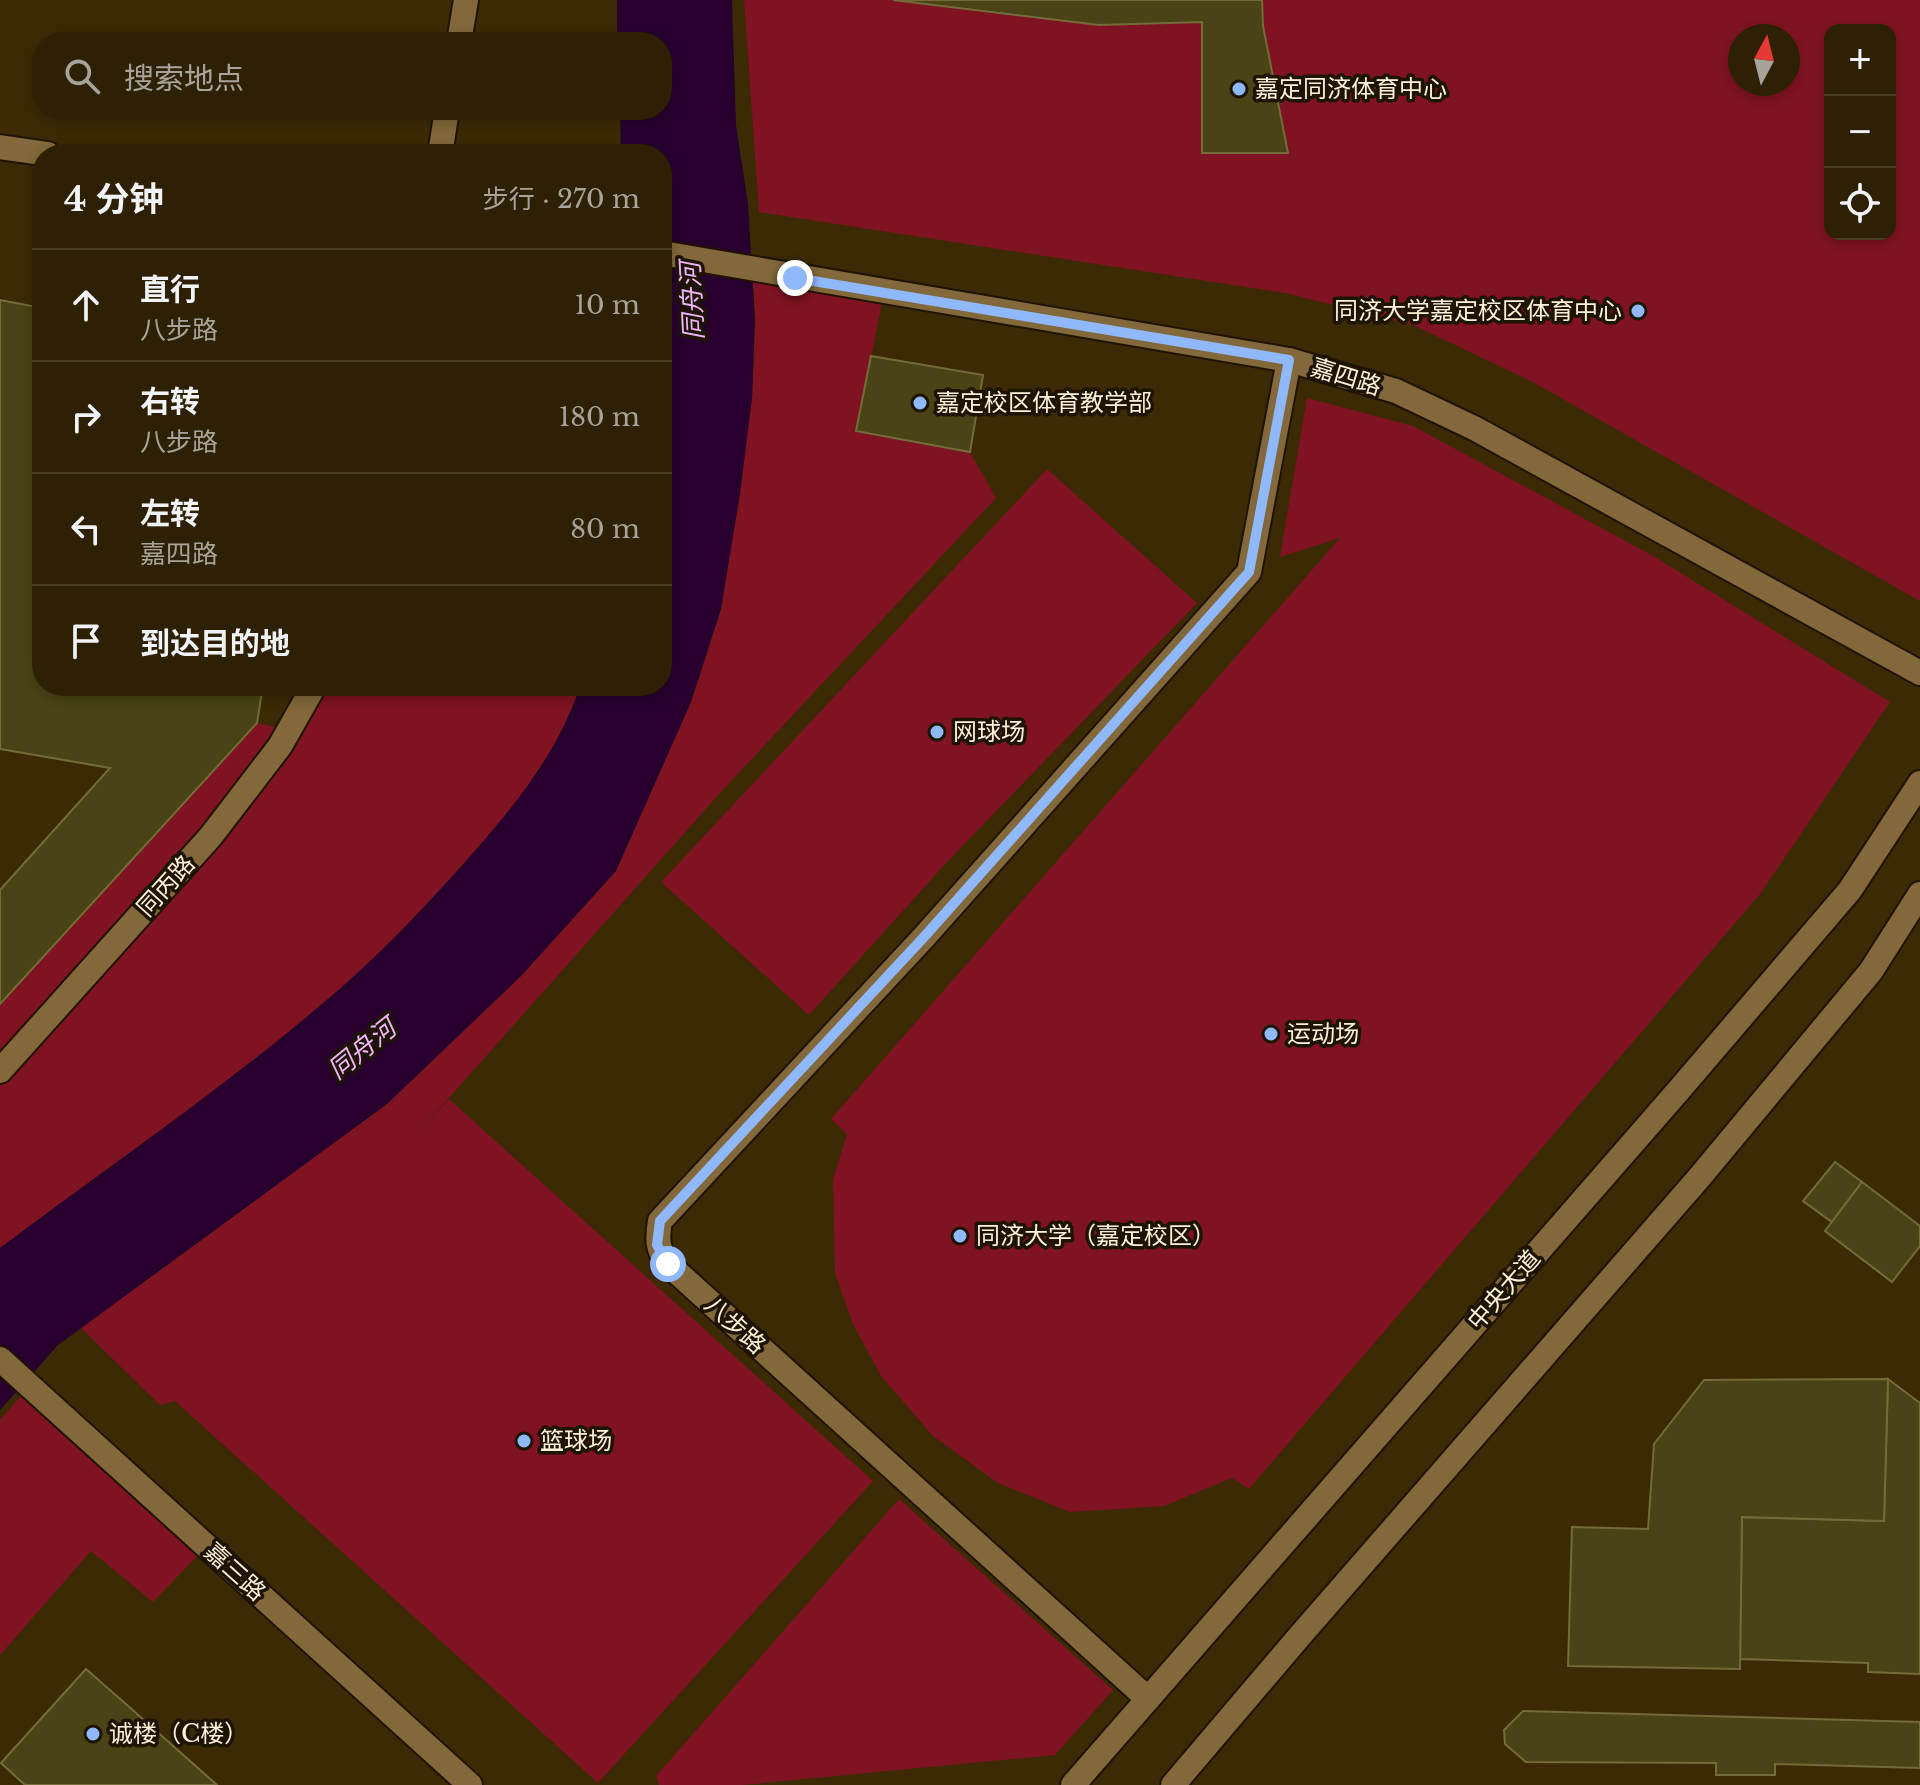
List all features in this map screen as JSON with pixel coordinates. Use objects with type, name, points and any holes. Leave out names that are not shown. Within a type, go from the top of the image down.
[{"type":"lane","points":[[461,32],[466,0]]},
{"type":"lane","points":[[442,144],[445,120]]},
{"type":"lane","points":[[0,147],[32,152]]},
{"type":"lane","name":"嘉四路","points":[[672,255],[1289,360],[1396,391],[1474,428],[1920,673]]},
{"type":"lane","name":"八步路","points":[[1148,1699],[668,1264],[657,1245],[658,1234],[660,1221],[924,937],[1249,572],[1289,360]]},
{"type":"lane","name":"同丙路","points":[[0,1071],[211,836],[280,746],[308,696]]},
{"type":"lane","name":"中央大道","points":[[1073,1785],[1850,890],[1920,783]]},
{"type":"lane","points":[[1173,1785],[1698,1179],[1871,971],[1920,894]]},
{"type":"lane","name":"嘉三路","points":[[0,1359],[470,1785]]},
{"type":"shaded area","name":"同济大学嘉定校区体育中心","points":[[744,0],[1920,0],[1920,601],[1531,381],[1413,325],[1285,293],[759,212]]},
{"type":"shaded area","name":"篮球场","points":[[752,271],[884,292],[857,430],[970,452],[996,498],[720,793],[415,1136],[449,1099],[873,1481],[598,1783],[175,1401],[160,1405],[81,1328],[387,1104],[521,976],[616,871],[691,702],[721,609],[752,398],[755,320]]},
{"type":"shaded area","points":[[1307,398],[1413,426],[1655,557],[1890,702],[1760,894],[1249,1489],[1232,1478],[1164,1506],[1070,1512],[998,1483],[933,1436],[881,1376],[853,1324],[835,1273],[833,1180],[847,1134],[831,1119],[1340,538],[1280,557]]},
{"type":"shaded area","name":"网球场","points":[[1047,469],[1197,603],[948,861],[809,1015],[661,882]]},
{"type":"shaded area","points":[[308,696],[576,696],[546,758],[516,801],[483,842],[374,957],[259,1055],[0,1248],[0,1004],[257,723],[289,730]]},
{"type":"shaded area","points":[[30,1386],[207,1546],[153,1602],[91,1551],[0,1655],[0,1420]]},
{"type":"shaded area","points":[[899,1499],[1113,1690],[1055,1755],[742,1785],[659,1785],[656,1776]]},
{"type":"water","name":"同舟河","points":[[617,0],[732,0],[736,125],[748,204],[755,320],[752,398],[721,609],[691,702],[616,871],[521,976],[387,1104],[58,1345],[0,1410],[0,1248],[259,1055],[374,957],[483,842],[516,801],[546,758],[576,696],[672,696],[672,144],[621,144],[620,120],[672,120],[672,32],[617,32]]},
{"type":"building","name":"嘉定同济体育中心","points":[[893,0],[1262,0],[1263,26],[1288,153],[1202,153],[1202,22],[1099,25]]},
{"type":"building","points":[[0,300],[32,306],[32,696],[261,696],[257,723],[0,1004],[0,890],[110,768],[0,749]]},
{"type":"building","name":"嘉定校区体育教学部","points":[[871,356],[983,375],[970,452],[856,431]]},
{"type":"building","points":[[1835,1162],[1862,1182],[1832,1222],[1803,1201]]},
{"type":"building","points":[[1862,1182],[1920,1226],[1920,1246],[1892,1282],[1825,1231]]},
{"type":"building","points":[[1888,1379],[1920,1403],[1920,1674],[1868,1672],[1868,1663],[1740,1659],[1742,1517],[1884,1521]]},
{"type":"building","points":[[1888,1379],[1884,1521],[1742,1517],[1740,1669],[1568,1666],[1572,1527],[1648,1529],[1654,1444],[1704,1380]]},
{"type":"building","name":"诚楼（C楼）","points":[[86,1669],[217,1785],[25,1785],[1,1763]]},
{"type":"building","points":[[1523,1711],[1920,1722],[1920,1768],[1775,1764],[1775,1775],[1716,1775],[1716,1763],[1526,1762],[1505,1744],[1504,1730]]},
{"type":"place","name":"嘉定同济体育中心","points":[[1239,89]]},
{"type":"place","name":"同济大学嘉定校区体育中心","points":[[1638,311]]},
{"type":"place","name":"嘉定校区体育教学部","points":[[920,403]]},
{"type":"place","name":"网球场","points":[[937,732]]},
{"type":"place","name":"运动场","points":[[1271,1034]]},
{"type":"place","name":"同济大学（嘉定校区）","points":[[960,1236]]},
{"type":"place","name":"篮球场","points":[[524,1441]]},
{"type":"place","name":"诚楼（C楼）","points":[[93,1734]]},
{"type":"route","points":[[668,1264],[657,1245],[660,1221],[924,937],[1249,572],[1289,360],[795,278]]}]
